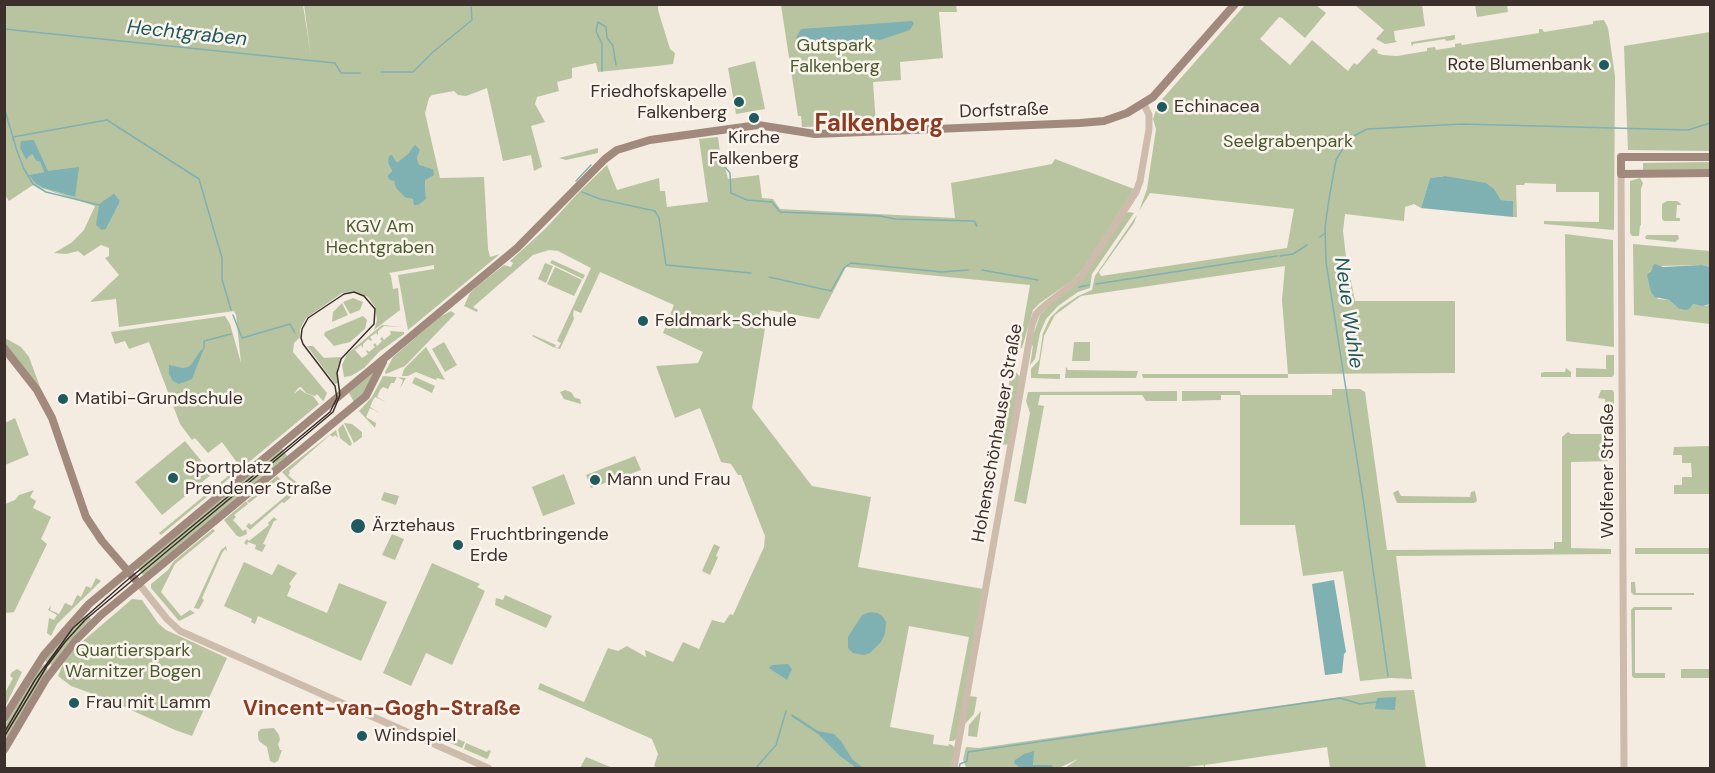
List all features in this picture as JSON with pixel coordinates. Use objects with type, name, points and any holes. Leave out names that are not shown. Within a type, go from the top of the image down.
[{"type":"main road","name":"Dorfstraße","points":[[4,718],[55,641],[82,612],[128,571],[511,253],[605,159],[623,147],[640,142],[758,125],[815,134],[1080,123],[1112,118],[1144,104],[1166,84],[1235,4]]},
{"type":"main road","points":[[1710,157],[1621,157],[1621,174],[1710,173]]},
{"type":"main road","points":[[5,349],[37,390],[52,418],[86,517],[139,584]]},
{"type":"main road","points":[[4,750],[46,679],[68,649],[101,615],[366,396],[385,358]]},
{"type":"main road","points":[[336,398],[348,410]]},
{"type":"street","name":"Hohenschönhauser Straße","points":[[954,768],[1032,325],[1042,306],[1081,277],[1136,192],[1149,129],[1149,115],[1144,104]]},
{"type":"street","name":"Wolfener Straße","points":[[1621,174],[1624,768]]},
{"type":"street","points":[[139,584],[166,618],[180,631],[488,768]]},
{"type":"green space","name":"Gutspark Falkenberg","points":[[956,4],[957,12],[939,12],[943,58],[900,62],[901,80],[873,82],[876,125],[802,127],[801,116],[798,116],[781,5]]},
{"type":"green space","name":"KGV Am Hechtgraben","points":[[4,5],[303,5],[311,56],[304,5],[658,5],[670,49],[675,53],[673,64],[598,72],[596,63],[572,68],[572,78],[557,82],[559,91],[537,97],[535,104],[545,122],[531,126],[542,167],[534,171],[531,155],[503,161],[487,88],[466,96],[458,95],[454,91],[432,95],[425,113],[440,178],[484,177],[488,249],[490,257],[500,254],[408,330],[398,275],[434,269],[434,265],[389,273],[393,289],[398,288],[400,310],[374,330],[377,320],[375,307],[368,297],[354,291],[342,293],[306,318],[300,329],[300,337],[294,343],[293,352],[327,393],[324,400],[317,394],[315,396],[306,393],[301,387],[298,388],[294,394],[300,389],[305,393],[313,396],[319,404],[161,535],[159,533],[238,468],[238,464],[222,442],[208,453],[195,438],[192,440],[180,424],[149,342],[129,349],[125,341],[115,344],[111,332],[225,316],[230,324],[241,363],[236,315],[234,311],[119,327],[116,299],[90,302],[119,275],[105,258],[109,256],[109,248],[101,245],[84,256],[78,251],[66,254],[54,253],[71,243],[84,230],[95,206],[33,185],[9,201],[4,194]],"holes":[[[34,140],[48,172],[75,197],[43,188],[35,183],[30,175],[44,172],[40,162],[36,161],[32,154]],[[420,150],[417,158],[419,166],[433,169],[425,180],[426,199],[414,202],[414,199],[406,198],[394,181],[387,176],[392,171],[388,163],[398,162]],[[114,193],[120,201],[106,229],[102,205]]]},
{"type":"green space","name":"Seelgrabenpark","points":[[1245,5],[1316,5],[1326,13],[1305,38],[1279,17],[1260,39],[1290,65],[1312,40],[1348,71],[1354,63],[1357,65],[1373,48],[1378,51],[1377,53],[1383,55],[1397,56],[1427,51],[1427,48],[1435,47],[1436,50],[1455,47],[1455,44],[1461,43],[1462,45],[1539,33],[1539,29],[1544,32],[1604,20],[1608,28],[1615,76],[1614,230],[1544,224],[1544,221],[1599,222],[1599,192],[1556,192],[1556,184],[1516,185],[1517,217],[1513,217],[1513,201],[1501,200],[1495,190],[1445,176],[1430,178],[1421,208],[1414,204],[1405,207],[1404,221],[1345,214],[1343,231],[1355,301],[1455,301],[1455,373],[1288,374],[1282,300],[1285,266],[1081,296],[1055,315],[1044,336],[1038,374],[1060,374],[1060,379],[1031,378],[1031,369],[1039,360],[1043,333],[1050,318],[1078,296],[1092,290],[1095,276],[1137,215],[1134,223],[1099,272],[1101,276],[1287,248],[1294,209],[1150,193],[1139,211],[1147,189],[1156,129],[1153,119],[1158,104]]},
{"type":"green space","points":[[1355,5],[1422,5],[1425,26],[1394,31],[1397,42],[1385,44],[1376,39],[1384,30]]},
{"type":"green space","points":[[1475,5],[1507,5],[1508,12],[1477,17]]},
{"type":"green space","points":[[1710,32],[1710,151],[1628,150],[1624,46]]},
{"type":"green space","points":[[1455,35],[1453,40],[1413,44],[1412,47],[1411,42]]},
{"type":"green space","points":[[755,61],[765,109],[736,114],[728,68]]},
{"type":"green space","points":[[718,137],[722,167],[725,167],[728,179],[759,175],[762,198],[773,199],[780,209],[955,218],[951,183],[1052,164],[1055,159],[1134,189],[1082,270],[1074,279],[1033,310],[1022,348],[1019,349],[1030,285],[846,267],[819,319],[768,310],[752,408],[812,486],[871,497],[858,567],[983,589],[957,738],[949,741],[969,637],[909,626],[890,727],[934,735],[933,744],[952,745],[955,748],[952,768],[658,768],[654,766],[658,754],[652,739],[538,689],[540,683],[584,702],[608,648],[618,651],[627,646],[646,657],[645,650],[673,662],[683,642],[699,649],[712,620],[724,623],[730,614],[733,615],[764,547],[765,536],[741,475],[738,475],[731,464],[721,462],[700,408],[675,418],[656,366],[698,363],[703,352],[663,333],[674,305],[600,272],[581,313],[574,310],[574,319],[560,349],[553,347],[532,336],[556,345],[555,347],[558,348],[561,343],[557,341],[591,268],[558,251],[549,250],[533,255],[473,307],[478,310],[477,312],[464,306],[470,293],[480,284],[504,265],[511,267],[513,263],[510,261],[545,229],[607,165],[617,190],[659,178],[660,191],[665,191],[667,207],[708,202],[699,139]]},
{"type":"green space","points":[[598,148],[598,153],[566,160],[559,158]]},
{"type":"green space","points":[[1710,162],[1710,170],[1643,170],[1643,163]]},
{"type":"green space","points":[[1640,178],[1643,183],[1641,225],[1639,236],[1632,236],[1630,233],[1630,181]]},
{"type":"green space","points":[[1667,201],[1680,203],[1681,205],[1677,205],[1676,218],[1680,218],[1680,221],[1662,219],[1662,204]]},
{"type":"green space","points":[[1126,213],[1134,213],[1092,274],[1090,288],[1078,292],[1058,306],[1046,319],[1040,333],[1035,359],[1030,365],[1033,346],[1030,345],[1040,315],[1098,256]]},
{"type":"green space","points":[[1565,234],[1613,240],[1614,347],[1566,341]]},
{"type":"green space","points":[[1647,235],[1678,235],[1679,239],[1675,242],[1646,239]]},
{"type":"green space","points":[[1633,244],[1710,251],[1710,267],[1702,265],[1659,266],[1649,272],[1658,299],[1669,300],[1678,308],[1693,304],[1706,306],[1710,304],[1710,324],[1634,315]]},
{"type":"green space","points":[[552,260],[585,275],[583,279],[550,263]]},
{"type":"green space","points":[[545,263],[553,266],[546,283],[538,279]]},
{"type":"green space","points":[[555,267],[582,280],[574,296],[547,284]]},
{"type":"green space","points":[[353,298],[363,302],[360,310],[350,314],[343,302]]},
{"type":"green space","points":[[342,303],[348,315],[332,322],[333,312]]},
{"type":"green space","points":[[451,311],[455,314],[405,366],[386,374],[393,357],[440,317]]},
{"type":"green space","points":[[363,316],[367,320],[365,329],[350,342],[334,346],[324,335],[325,332]]},
{"type":"green space","points":[[382,325],[403,327],[384,326],[378,331],[378,335],[376,333],[370,337],[371,341],[368,339],[363,344],[363,348],[361,345],[355,350],[362,358],[368,354],[367,350],[369,352],[375,347],[373,345],[375,343],[377,346],[382,341],[380,339],[382,337],[384,340],[391,334],[390,331],[404,332],[404,334],[379,352],[364,368],[351,376],[344,377],[342,365],[347,354]]},
{"type":"green space","points":[[5,338],[21,347],[29,357],[40,387],[37,387],[5,344]]},
{"type":"green space","points":[[444,342],[457,365],[445,372],[432,349]]},
{"type":"green space","points":[[1074,342],[1090,342],[1090,361],[1072,361]]},
{"type":"green space","points":[[307,346],[313,346],[324,358],[341,357],[337,368],[338,383],[335,384]]},
{"type":"green space","points":[[426,347],[445,380],[437,378],[436,380],[416,372],[402,376],[404,369]]},
{"type":"green space","points":[[1606,355],[1614,355],[1614,375],[1612,377],[1576,377],[1576,368],[1606,369]]},
{"type":"green space","points":[[1066,367],[1068,370],[1138,371],[1136,378],[1065,378]]},
{"type":"green space","points":[[1566,368],[1571,372],[1571,377],[1541,377],[1541,373],[1565,372]]},
{"type":"green space","points":[[1015,371],[1020,377],[1008,444],[1003,445],[999,442],[1011,372]]},
{"type":"green space","points":[[374,372],[364,393],[354,402],[349,393]]},
{"type":"green space","points":[[1142,374],[1288,374],[1288,378],[1143,378]]},
{"type":"green space","points":[[383,376],[397,377],[388,389],[383,387],[380,390],[377,397],[386,402],[375,397],[373,400],[370,407],[380,413],[370,408],[366,417],[376,423],[375,428],[359,411],[372,397]]},
{"type":"green space","points":[[415,377],[435,386],[432,393],[412,383]]},
{"type":"green space","points":[[1332,389],[1360,389],[1365,392],[1387,550],[1554,549],[1554,542],[1562,542],[1562,437],[1568,432],[1571,434],[1611,434],[1611,461],[1571,462],[1571,548],[1611,549],[1611,554],[1396,556],[1412,679],[1391,678],[1360,681],[1343,571],[1303,576],[1295,525],[1240,525],[1240,395],[1221,395],[1221,400],[1182,401],[1182,391],[1240,391],[1241,395],[1332,395]]},
{"type":"green space","points":[[565,390],[580,399],[581,404],[564,399],[560,392]]},
{"type":"green space","points":[[1601,390],[1614,392],[1614,420],[1606,422],[1605,399],[1598,398]]},
{"type":"green space","points":[[1177,391],[1177,401],[1146,401],[1142,395],[1040,395],[1038,405],[1044,406],[1026,504],[1014,501],[1030,413],[1026,401],[1028,392]]},
{"type":"green space","points":[[15,418],[29,455],[5,465],[5,423]]},
{"type":"green space","points":[[344,423],[352,424],[362,432],[362,437],[354,443]]},
{"type":"green space","points":[[343,424],[352,444],[350,446],[340,438],[338,429]]},
{"type":"green space","points":[[336,430],[338,438],[330,435],[289,471],[288,475],[303,488],[297,488],[282,472]]},
{"type":"green space","name":"Sportplatz Prendener Straße","points":[[185,441],[212,474],[162,515],[135,482]]},
{"type":"green space","points":[[1710,446],[1710,494],[1674,494],[1674,485],[1682,485],[1682,477],[1692,477],[1691,463],[1682,463],[1682,455],[1673,455],[1674,447]]},
{"type":"green space","points":[[281,447],[288,457],[144,576],[138,568]]},
{"type":"green space","points":[[635,456],[641,470],[591,488],[586,475]]},
{"type":"green space","points":[[564,474],[575,504],[543,516],[532,487]]},
{"type":"green space","points":[[277,476],[292,491],[291,497],[250,530],[246,526],[249,523],[251,525],[287,495],[285,492],[287,490],[280,482],[277,484],[275,482],[249,503],[247,501]]},
{"type":"green space","points":[[34,490],[30,497],[36,501],[33,508],[51,517],[41,539],[47,544],[14,612],[6,613],[4,612],[5,504],[15,500],[19,495]]},
{"type":"green space","points":[[1398,490],[1401,496],[1470,497],[1471,492],[1475,491],[1477,501],[1474,503],[1397,503],[1393,493]]},
{"type":"green space","points":[[384,492],[399,496],[396,505],[381,500]]},
{"type":"green space","points":[[246,501],[248,504],[234,515],[236,517],[233,520],[243,531],[246,529],[247,534],[240,537],[224,520]]},
{"type":"green space","points":[[274,517],[277,520],[274,521],[263,544],[266,545],[262,552],[255,549],[256,545],[244,543],[269,525],[268,523]]},
{"type":"green space","points":[[213,529],[215,531],[175,564],[161,592],[181,616],[190,610],[195,613],[179,621],[151,588],[151,584],[168,570],[174,561]]},
{"type":"green space","points":[[392,534],[404,539],[395,560],[382,555]]},
{"type":"green space","points":[[714,544],[720,547],[710,575],[702,571]]},
{"type":"green space","points":[[226,546],[227,551],[225,549],[222,553],[202,598],[204,600],[199,609],[194,608],[221,550]]},
{"type":"green space","points":[[1635,548],[1710,548],[1710,554],[1635,554]]},
{"type":"green space","points":[[244,562],[272,575],[278,564],[297,573],[289,584],[291,586],[287,596],[327,613],[339,583],[387,602],[361,661],[258,616],[255,624],[251,622],[252,619],[224,606]]},
{"type":"green space","points":[[432,563],[480,584],[477,587],[485,591],[452,665],[426,653],[411,686],[383,673]]},
{"type":"green space","points":[[96,578],[101,581],[57,624],[51,636],[47,633],[49,618],[54,620],[57,615],[48,610],[51,605],[50,610],[59,614],[65,603],[72,606],[77,595],[81,597],[86,586],[91,588]]},
{"type":"green space","points":[[1631,582],[1635,582],[1636,593],[1694,593],[1694,595],[1634,595],[1631,592]]},
{"type":"green space","points":[[505,595],[552,616],[546,628],[495,605],[496,598],[503,600]]},
{"type":"green space","name":"Quartierspark Warnitzer Bogen","points":[[132,599],[142,600],[158,623],[166,630],[227,658],[192,736],[71,686],[58,676],[64,662],[76,647]]},
{"type":"green space","points":[[1634,607],[1672,607],[1672,610],[1635,610],[1635,673],[1665,673],[1665,678],[1634,678],[1632,676],[1631,610]]},
{"type":"green space","points":[[87,614],[91,619],[52,665],[49,666],[45,660],[42,664],[54,646],[82,615],[84,617]]},
{"type":"green space","points":[[45,664],[48,671],[5,746],[5,726],[11,710],[39,668]]},
{"type":"green space","points":[[17,669],[22,672],[5,707],[5,693],[13,678],[10,676]]},
{"type":"green space","points":[[1681,669],[1710,669],[1710,678],[1681,678]]},
{"type":"green space","points":[[1414,690],[1426,768],[1330,768],[1327,747],[1205,765],[1205,768],[1203,765],[1178,768],[1065,768],[1078,759],[1059,768],[1053,768],[1051,765],[1015,763],[1020,768],[966,768],[963,759],[966,747],[979,748],[1383,691]]},
{"type":"green space","points":[[969,696],[977,697],[974,714],[964,725]]},
{"type":"green space","points":[[981,711],[977,737],[968,736],[969,725]]},
{"type":"green space","points":[[274,728],[279,735],[278,744],[282,750],[278,761],[274,763],[270,761],[267,747],[259,741],[258,732],[261,729]]},
{"type":"green space","points":[[438,731],[465,742],[462,748],[436,737]]},
{"type":"green space","points":[[466,743],[487,752],[491,751],[488,758],[464,749]]},
{"type":"green space","points":[[586,757],[613,768],[580,768]]},
{"type":"water","points":[[912,21],[914,23],[910,30],[880,40],[868,38],[833,45],[809,45],[796,38],[801,29]]},
{"type":"water","points":[[34,140],[48,171],[79,167],[75,197],[43,188],[29,175],[44,172],[40,162],[36,161],[32,154],[26,159],[20,148],[21,141]]},
{"type":"water","points":[[415,145],[420,150],[417,158],[419,165],[433,169],[434,175],[425,180],[426,199],[418,205],[414,205],[413,199],[406,198],[396,188],[394,181],[387,176],[392,171],[388,163],[389,156],[392,155],[398,162]]},
{"type":"water","points":[[1445,176],[1486,183],[1495,190],[1501,200],[1513,201],[1513,217],[1421,208],[1430,178]]},
{"type":"water","points":[[114,193],[120,201],[106,229],[102,230],[96,225],[99,206]]},
{"type":"water","points":[[1655,264],[1663,267],[1702,265],[1710,267],[1710,304],[1703,306],[1693,304],[1685,310],[1678,308],[1669,300],[1655,297],[1651,292],[1647,275]]},
{"type":"water","points":[[204,348],[192,379],[179,384],[173,381],[169,374],[169,365],[188,367]]},
{"type":"water","points":[[1334,580],[1346,652],[1342,673],[1325,675],[1312,584]]},
{"type":"water","points":[[870,612],[878,613],[883,617],[886,622],[885,634],[881,642],[870,653],[864,655],[853,653],[848,648],[848,637],[862,615]]},
{"type":"water","points":[[788,664],[792,669],[787,680],[769,668],[772,665]]},
{"type":"water","points":[[1396,697],[1395,710],[1375,709],[1377,698]]},
{"type":"water","points":[[792,714],[818,731],[834,734],[852,759],[863,768],[854,768],[818,734],[791,716]]},
{"type":"water","points":[[1034,751],[1033,765],[1052,765],[1053,768],[1020,768],[1014,763],[1024,754]]},
{"type":"waterway","name":"Hechtgraben","points":[[381,72],[413,72],[472,20],[471,4]]},
{"type":"waterway","points":[[602,71],[602,44],[596,31],[598,22],[606,27],[607,38],[613,46],[616,65]]},
{"type":"waterway","name":"Hechtgraben","points":[[4,29],[335,63],[341,73],[360,73]]},
{"type":"waterway","points":[[4,107],[17,151],[33,184],[46,192],[99,205],[109,198]]},
{"type":"waterway","name":"Hechtgraben","points":[[13,137],[107,120],[199,179],[222,258],[222,279],[231,310]]},
{"type":"waterway","name":"Neue Wuhle","points":[[1388,676],[1326,262],[1325,227],[1336,160],[1350,138],[1367,129],[1462,124],[1688,130],[1710,123]]},
{"type":"waterway","points":[[576,181],[591,165]]},
{"type":"waterway","points":[[725,167],[730,173],[731,193],[747,200],[772,202],[780,212],[974,221],[977,226]]},
{"type":"waterway","points":[[582,192],[600,199],[655,211],[659,218],[666,265],[751,273]]},
{"type":"waterway","name":"Neue Wuhle","points":[[1320,237],[1324,234]]},
{"type":"waterway","points":[[1280,256],[1293,254],[1307,245]]},
{"type":"waterway","points":[[1096,284],[1277,256]]},
{"type":"waterway","points":[[769,277],[831,291],[844,268],[851,263],[942,272],[968,270]]},
{"type":"waterway","points":[[982,270],[1038,280]]},
{"type":"waterway","points":[[1079,287],[1089,285]]},
{"type":"waterway","points":[[233,315],[242,338],[290,324],[295,333]]},
{"type":"waterway","points":[[204,348],[204,341],[231,334]]},
{"type":"waterway","points":[[959,768],[960,764],[967,761],[968,752],[1340,698],[1360,704],[1376,702]]},
{"type":"waterway","points":[[756,768],[776,745],[786,711]]},
{"type":"tram line","points":[[4,733],[35,680],[73,628],[330,412],[337,398],[335,386],[303,344],[302,329],[308,318],[344,294],[354,292],[364,296],[375,309],[374,324],[341,359],[337,373],[340,395],[333,412],[85,620],[47,666],[4,737]]},
{"type":"place","name":"Rote Blumenbank","points":[[1604,65]]},
{"type":"place","name":"Friedhofskapelle Falkenberg","points":[[739,102]]},
{"type":"place","name":"Echinacea","points":[[1162,107]]},
{"type":"place","name":"Kirche Falkenberg","points":[[754,118]]},
{"type":"place","name":"Feldmark-Schule","points":[[643,321]]},
{"type":"place","name":"Matibi-Grundschule","points":[[63,399]]},
{"type":"place","name":"Sportplatz Prendener Straße","points":[[173,478]]},
{"type":"place","name":"Mann und Frau","points":[[595,480]]},
{"type":"place","name":"Ärztehaus","points":[[358,526]]},
{"type":"place","name":"Fruchtbringende Erde","points":[[458,545]]},
{"type":"place","name":"Frau mit Lamm","points":[[74,703]]},
{"type":"place","name":"Windspiel","points":[[362,736]]},
{"type":"district","name":"Falkenberg","points":[[879,125]]},
{"type":"district","name":"Vincent-van-Gogh-Straße","points":[[382,709]]}]
